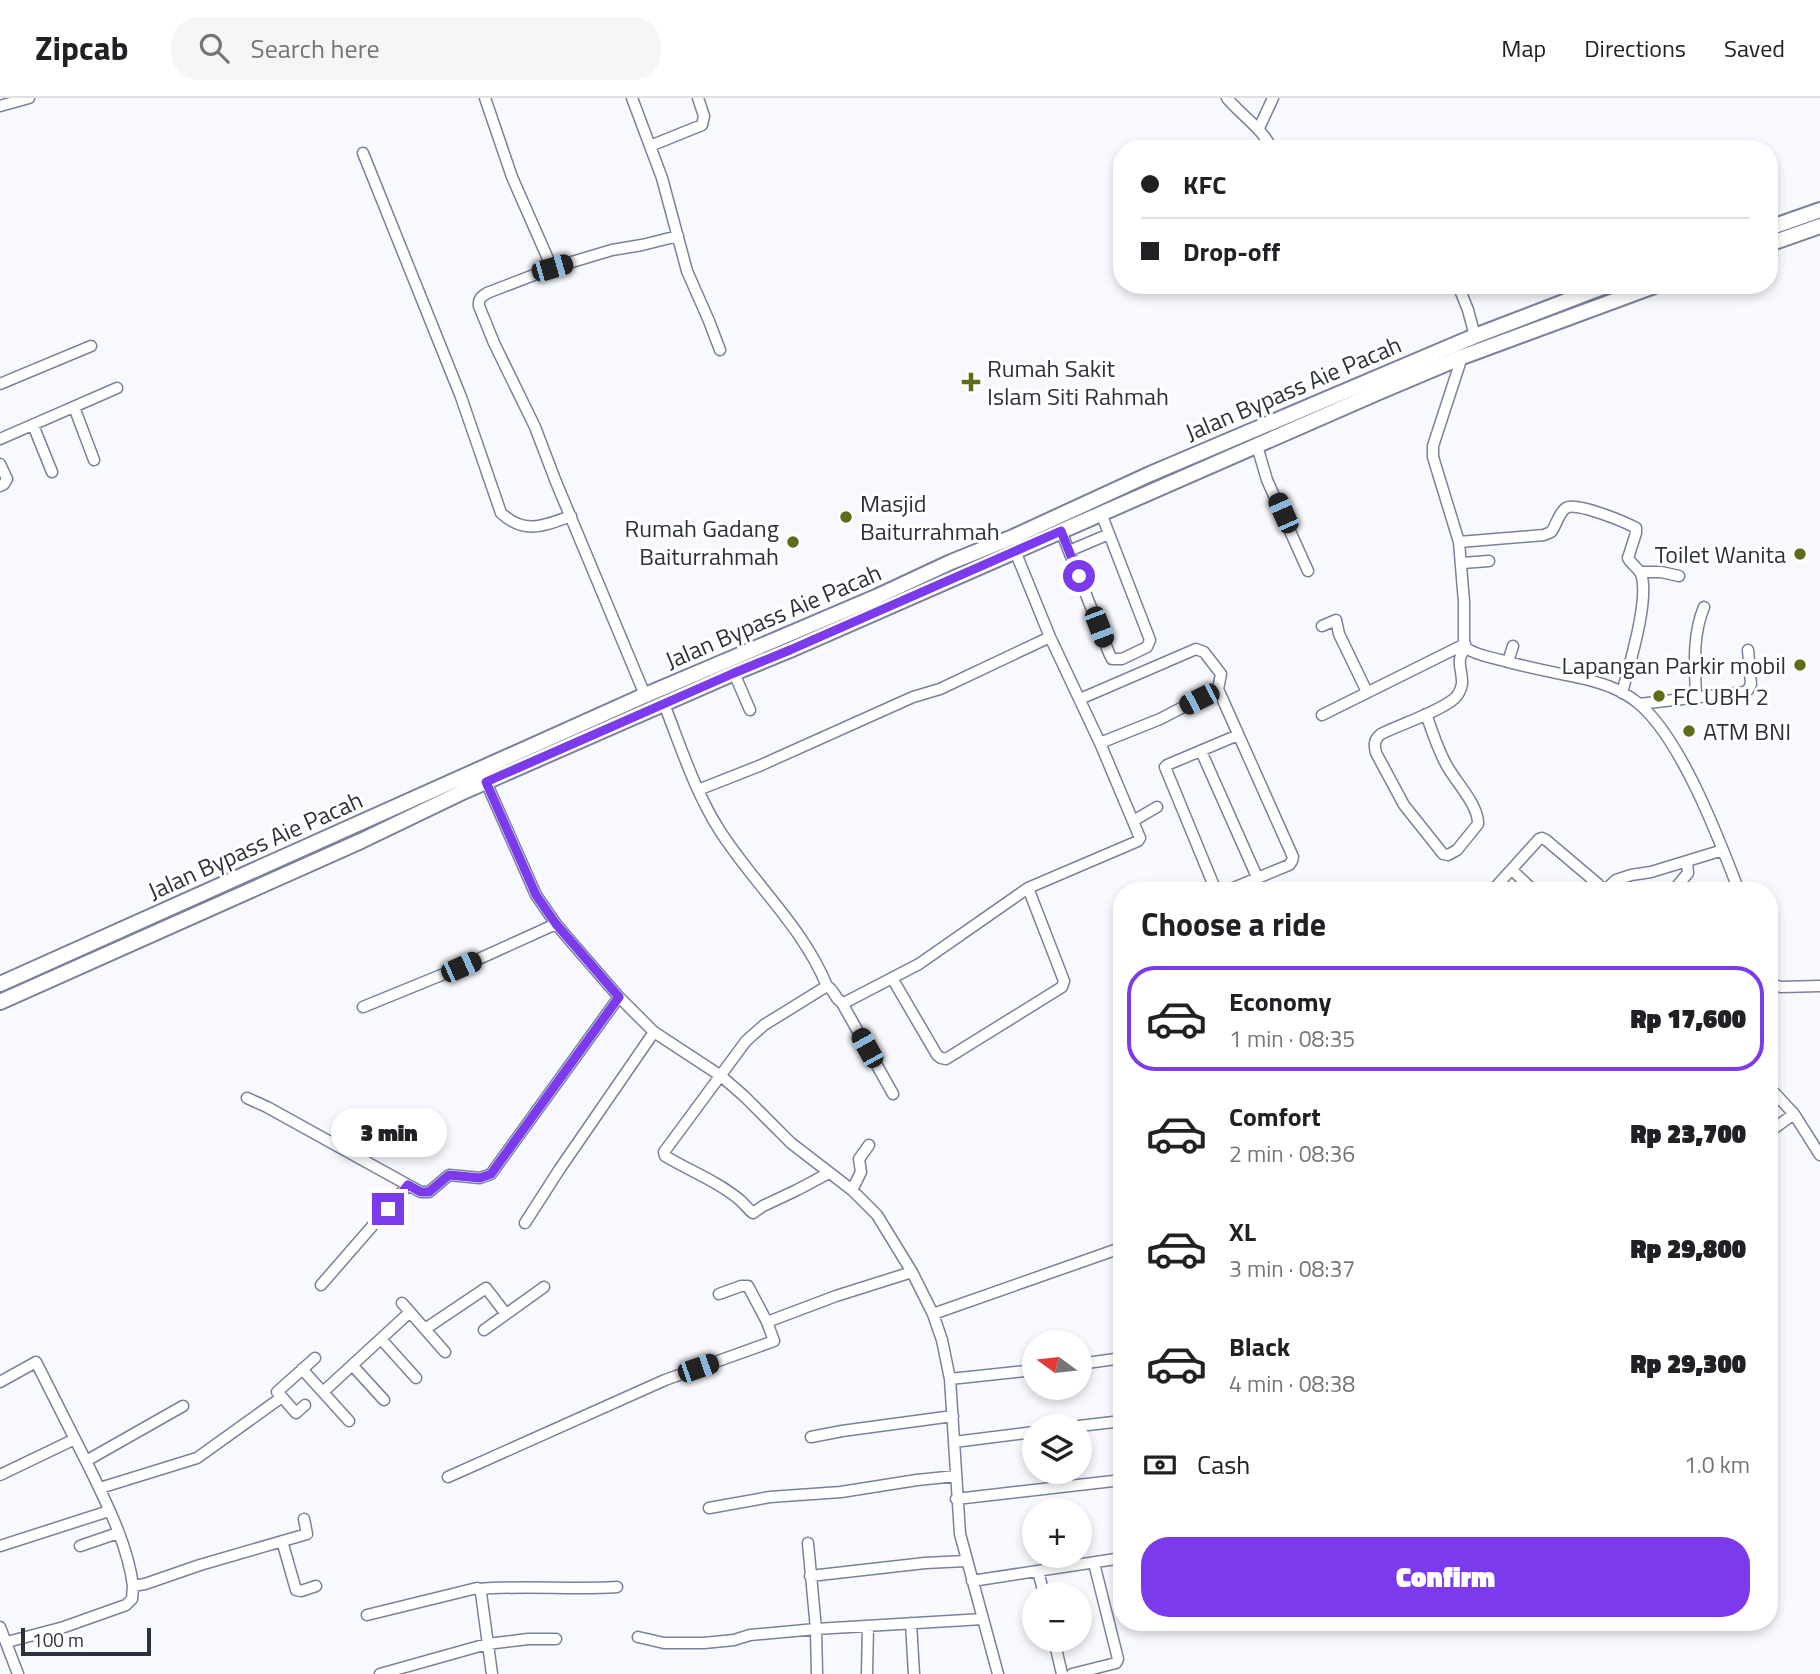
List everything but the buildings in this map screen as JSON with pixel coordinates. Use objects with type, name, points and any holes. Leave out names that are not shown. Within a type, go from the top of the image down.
[{"type":"highway","points":[[1778,225],[1820,210]]},
{"type":"highway","points":[[1778,241],[1820,226]]},
{"type":"highway","name":"Jalan Bypass Aie Pacah","points":[[0,984],[645,695],[772,650],[876,597],[1142,477],[1375,386],[1475,335],[1584,294]]},
{"type":"highway","points":[[0,1002],[734,673],[772,650],[1015,551],[1257,446],[1375,386],[1632,294]]},
{"type":"highway","points":[[1552,306],[1559,321]]},
{"type":"highway","points":[[65,954],[71,970]]},
{"type":"street","points":[[0,106],[29,98]]},
{"type":"street","points":[[485,98],[512,177],[552,268]]},
{"type":"street","points":[[632,98],[662,178],[687,271],[720,350]]},
{"type":"street","points":[[650,146],[702,125],[704,116],[698,98]]},
{"type":"street","points":[[1227,98],[1259,128],[1266,140]]},
{"type":"street","points":[[1259,128],[1273,98]]},
{"type":"street","points":[[363,153],[461,397],[501,513],[512,523],[523,527],[541,527],[571,516]]},
{"type":"street","points":[[645,695],[535,427],[481,314],[478,302],[488,293],[552,268],[612,250],[678,236]]},
{"type":"street","points":[[1462,294],[1475,335]]},
{"type":"street","points":[[0,384],[91,345]]},
{"type":"street","points":[[1426,713],[1446,764],[1479,821],[1457,850],[1448,855],[1443,854],[1404,804],[1374,746],[1377,736],[1426,713],[1444,705],[1457,696],[1462,683],[1459,668],[1461,654],[1466,646],[1462,563],[1459,542],[1433,457],[1433,446],[1462,357]]},
{"type":"street","points":[[0,439],[117,388]]},
{"type":"street","points":[[74,407],[94,460]]},
{"type":"street","points":[[33,425],[52,472]]},
{"type":"street","points":[[1257,446],[1267,480],[1308,571]]},
{"type":"street","points":[[0,464],[7,479],[0,486]]},
{"type":"street","points":[[1459,542],[1544,535],[1551,532],[1566,508],[1575,506],[1636,528],[1628,561],[1640,572],[1642,606],[1622,693]]},
{"type":"street","points":[[1061,531],[1109,653],[1112,659],[1122,659],[1147,647],[1150,640],[1101,513]]},
{"type":"street","points":[[1069,551],[1109,534]]},
{"type":"street","points":[[842,1003],[919,964],[1028,888],[1138,841],[1139,836],[1100,743],[1015,551]]},
{"type":"street","points":[[1462,563],[1489,561]]},
{"type":"street","points":[[1640,572],[1661,572],[1679,576]]},
{"type":"street","points":[[1696,697],[1696,642],[1699,618],[1704,607]]},
{"type":"street","points":[[1322,626],[1336,620],[1339,634],[1367,692]]},
{"type":"street","points":[[698,790],[759,766],[912,697],[940,689],[1051,637]]},
{"type":"street","points":[[1466,646],[1478,654],[1508,663],[1612,687],[1639,704],[1669,740],[1702,803],[1735,882]]},
{"type":"street","points":[[1322,715],[1466,646]]},
{"type":"street","points":[[1508,663],[1513,646]]},
{"type":"street","points":[[1080,699],[1196,649],[1204,652],[1220,674],[1218,689],[1293,857],[1289,865],[1246,882]]},
{"type":"street","points":[[1639,704],[1748,691],[1751,684],[1748,650]]},
{"type":"street","points":[[734,673],[750,710]]},
{"type":"street","points":[[1100,743],[1160,719],[1218,689]]},
{"type":"street","points":[[664,704],[698,790],[721,832],[807,946],[827,986],[842,1003],[893,1094]]},
{"type":"street","points":[[1212,882],[1166,769],[1167,765],[1238,734]]},
{"type":"street","points":[[1200,751],[1257,877]]},
{"type":"street","points":[[486,782],[536,895],[556,924],[619,997],[654,1032],[721,1076],[791,1143],[852,1190],[877,1215],[912,1272],[933,1314],[942,1340],[950,1380],[960,1534],[998,1674]]},
{"type":"street","points":[[1133,821],[1157,807]]},
{"type":"street","points":[[1501,882],[1542,838],[1596,882]]},
{"type":"street","points":[[1614,882],[1723,850]]},
{"type":"street","points":[[1680,882],[1688,873],[1687,862]]},
{"type":"street","points":[[1512,870],[1525,882]]},
{"type":"street","points":[[892,978],[937,1055],[943,1059],[1062,987],[1064,981],[1028,888]]},
{"type":"street","points":[[363,1007],[556,924]]},
{"type":"street","points":[[827,986],[764,1024],[746,1041],[665,1149],[665,1156],[707,1178],[753,1213],[830,1174]]},
{"type":"street","points":[[1778,986],[1820,986]]},
{"type":"street","points":[[247,1098],[421,1192],[429,1192],[449,1175],[480,1178],[491,1174],[619,997]]},
{"type":"street","points":[[525,1223],[654,1032]]},
{"type":"street","points":[[1778,1097],[1794,1114],[1820,1155]]},
{"type":"street","points":[[1778,1126],[1794,1114]]},
{"type":"street","points":[[852,1190],[861,1172],[859,1159],[869,1145]]},
{"type":"street","points":[[321,1285],[408,1185]]},
{"type":"street","points":[[933,1314],[1113,1251]]},
{"type":"street","points":[[767,1322],[912,1272]]},
{"type":"street","points":[[448,1478],[665,1380],[775,1341],[748,1286],[719,1294]]},
{"type":"street","points":[[484,1330],[544,1287]]},
{"type":"street","points":[[425,1329],[486,1288],[506,1314]]},
{"type":"street","points":[[402,1303],[445,1352]]},
{"type":"street","points":[[323,1392],[410,1312]]},
{"type":"street","points":[[381,1339],[416,1378]]},
{"type":"street","points":[[305,1405],[296,1413],[277,1392],[315,1358]]},
{"type":"street","points":[[1092,1362],[1113,1359]]},
{"type":"street","points":[[0,1382],[36,1362],[100,1488],[131,1572],[132,1586],[132,1599],[126,1605],[64,1627],[7,1642]]},
{"type":"street","points":[[352,1365],[384,1401]]},
{"type":"street","points":[[302,1369],[349,1421]]},
{"type":"street","points":[[950,1380],[1022,1371]]},
{"type":"street","points":[[100,1488],[197,1458],[282,1397]]},
{"type":"street","points":[[86,1461],[183,1406]]},
{"type":"street","points":[[811,1437],[842,1430],[953,1416]]},
{"type":"street","points":[[1092,1424],[1113,1422]]},
{"type":"street","points":[[954,1442],[1022,1434]]},
{"type":"street","points":[[0,1475],[75,1439]]},
{"type":"street","points":[[709,1508],[770,1497],[841,1492],[956,1476]]},
{"type":"street","points":[[956,1499],[1113,1481]]},
{"type":"street","points":[[0,1546],[109,1511]]},
{"type":"street","points":[[132,1586],[307,1534],[304,1520]]},
{"type":"street","points":[[80,1546],[118,1533]]},
{"type":"street","points":[[282,1541],[296,1590],[316,1586]]},
{"type":"street","points":[[807,1543],[816,1629],[817,1674]]},
{"type":"street","points":[[972,1581],[1113,1560]]},
{"type":"street","points":[[810,1576],[966,1561]]},
{"type":"street","points":[[1072,1674],[1116,1663],[1118,1659],[1094,1563]]},
{"type":"street","points":[[1038,1572],[1041,1582]]},
{"type":"street","points":[[367,1615],[474,1588],[617,1587]]},
{"type":"street","points":[[478,1589],[481,1593],[492,1674]]},
{"type":"street","points":[[638,1637],[664,1643],[704,1643],[734,1640],[750,1635],[816,1629],[983,1619]]},
{"type":"street","points":[[911,1623],[914,1674]]},
{"type":"street","points":[[867,1674],[868,1626]]},
{"type":"street","points":[[0,1627],[18,1674]]},
{"type":"street","points":[[380,1674],[487,1644],[556,1639]]},
{"type":"street","points":[[1057,1652],[1062,1674]]},
{"type":"place","name":"Rumah Sakit Islam Siti Rahmah","points":[[971,382]]},
{"type":"place","name":"Masjid Baiturrahmah","points":[[846,517]]},
{"type":"place","name":"Rumah Gadang Baiturrahmah","points":[[793,542]]},
{"type":"place","name":"Toilet Wanita","points":[[1800,554]]},
{"type":"place","name":"Lapangan Parkir mobil","points":[[1800,665]]},
{"type":"place","name":"FC UBH 2","points":[[1659,696]]},
{"type":"place","name":"ATM BNI","points":[[1689,731]]},
{"type":"route","points":[[388,1209],[408,1185],[426,1193],[449,1175],[480,1178],[491,1174],[619,997],[556,924],[536,895],[486,782],[1061,531],[1079,576]]}]
